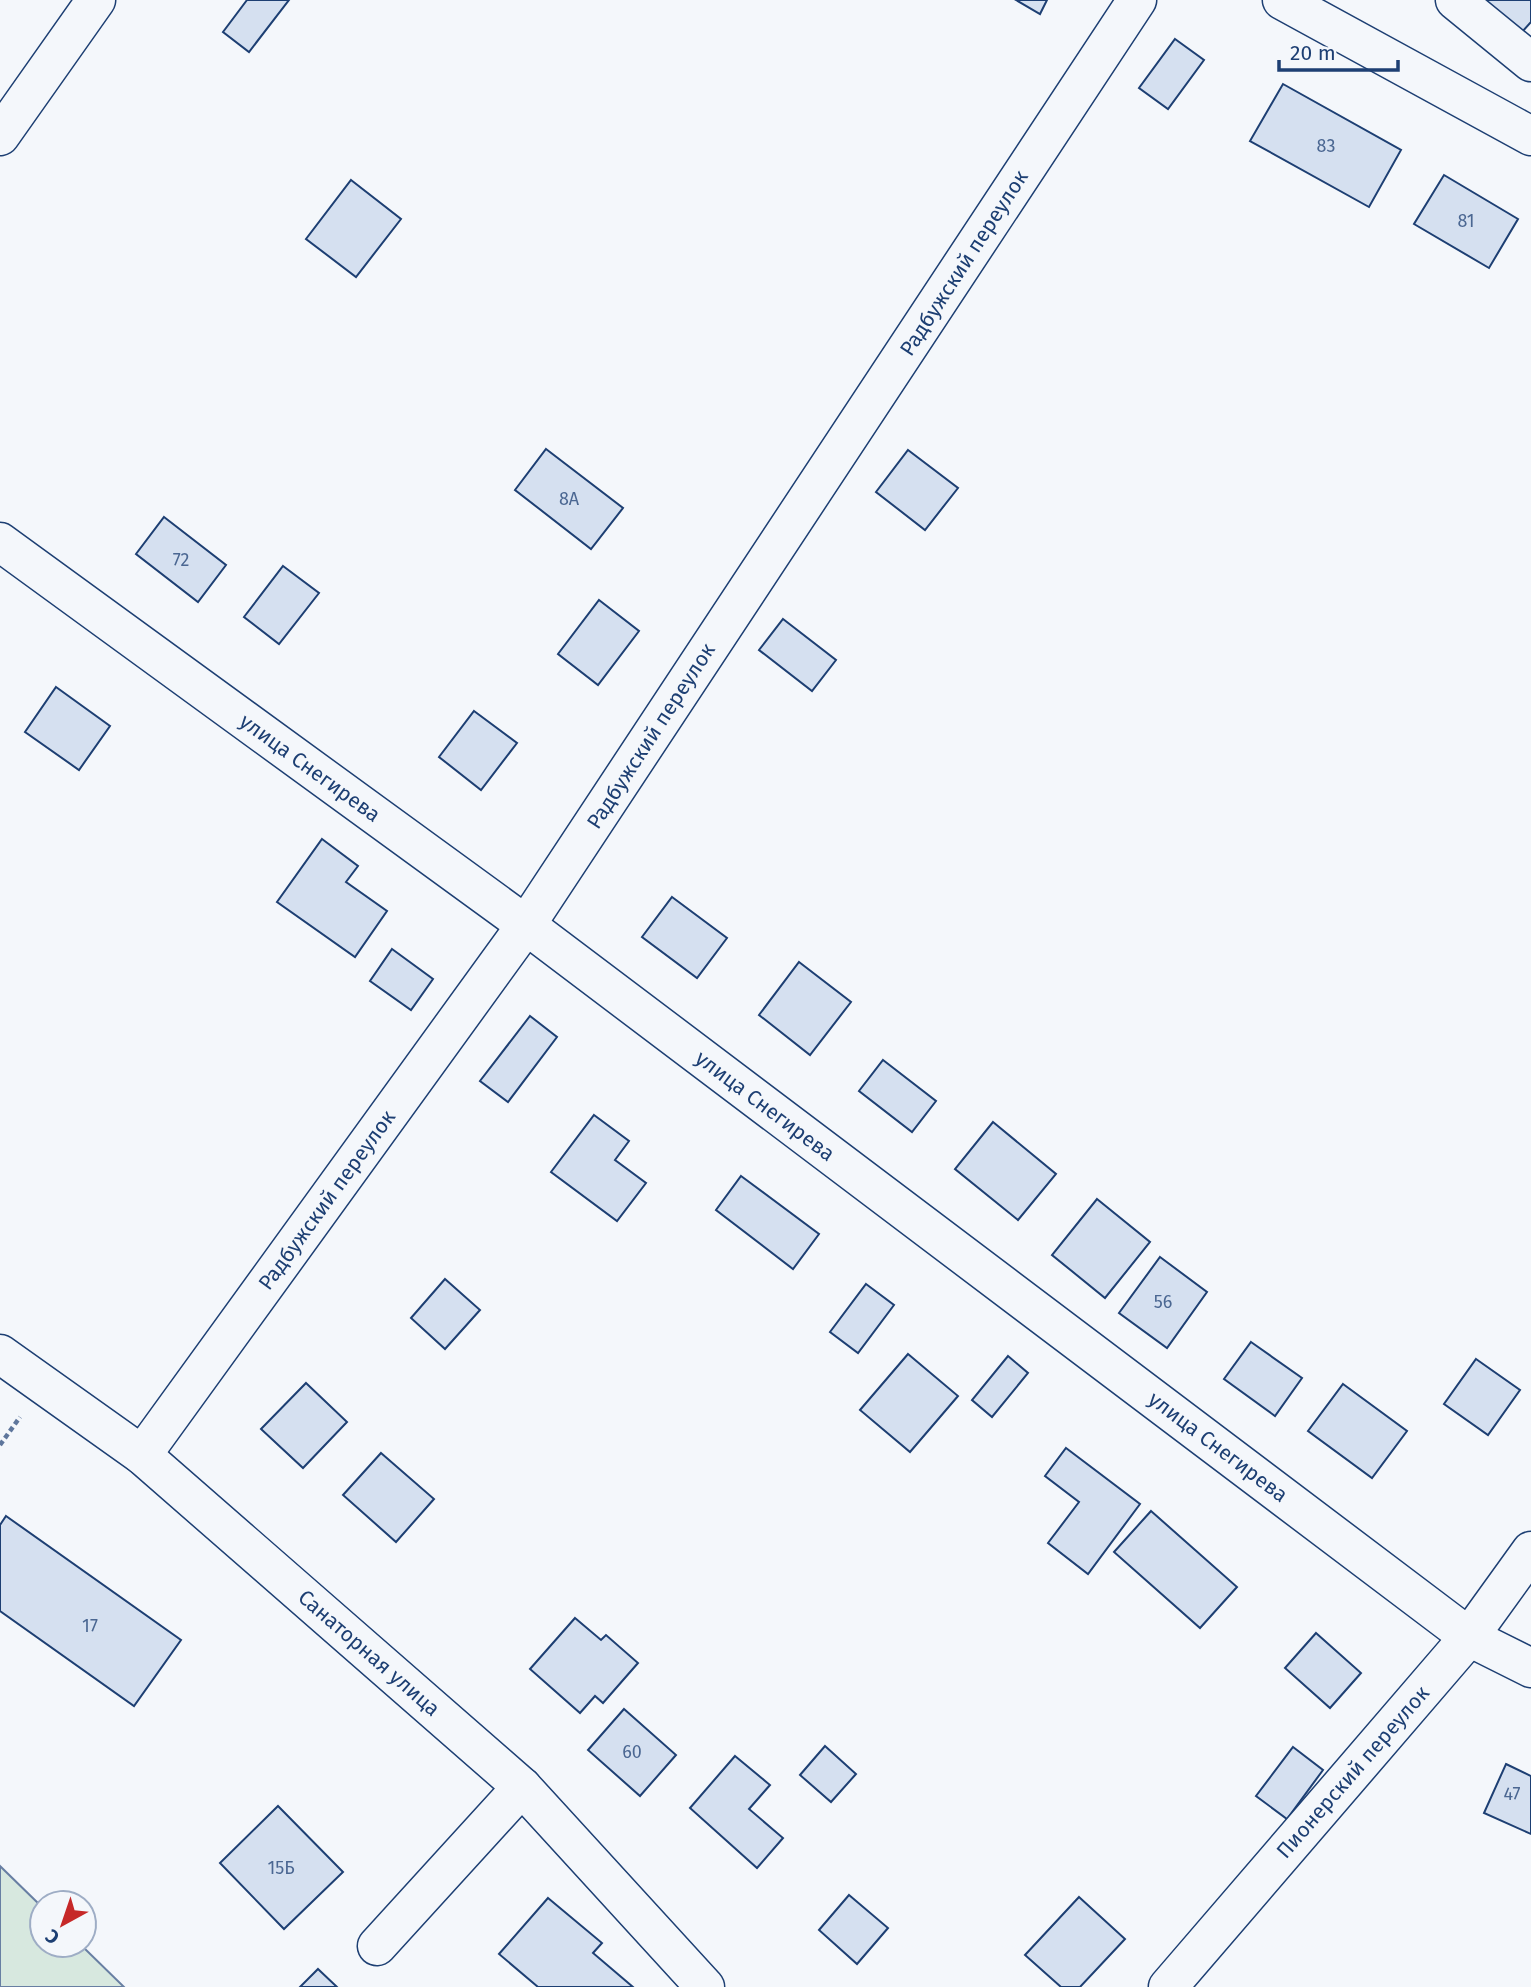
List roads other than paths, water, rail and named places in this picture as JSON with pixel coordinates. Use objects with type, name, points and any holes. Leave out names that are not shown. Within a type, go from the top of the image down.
[{"type":"street","points":[[0,136],[96,0]]},
{"type":"street","name":"Радбужский переулок","points":[[142,1455],[526,925],[1138,0]]},
{"type":"street","points":[[1455,0],[1531,61]]},
{"type":"street","points":[[1284,1],[1531,136]]},
{"type":"street","name":"улица Снегирева","points":[[0,542],[526,925],[1469,1636],[1531,1668]]},
{"type":"street","name":"Санаторная улица","points":[[0,1354],[142,1455],[522,1787],[705,1987]]},
{"type":"street","name":"Пионерский переулок","points":[[1168,1987],[1469,1636],[1531,1551]]},
{"type":"street","points":[[377,1946],[522,1787]]}]
